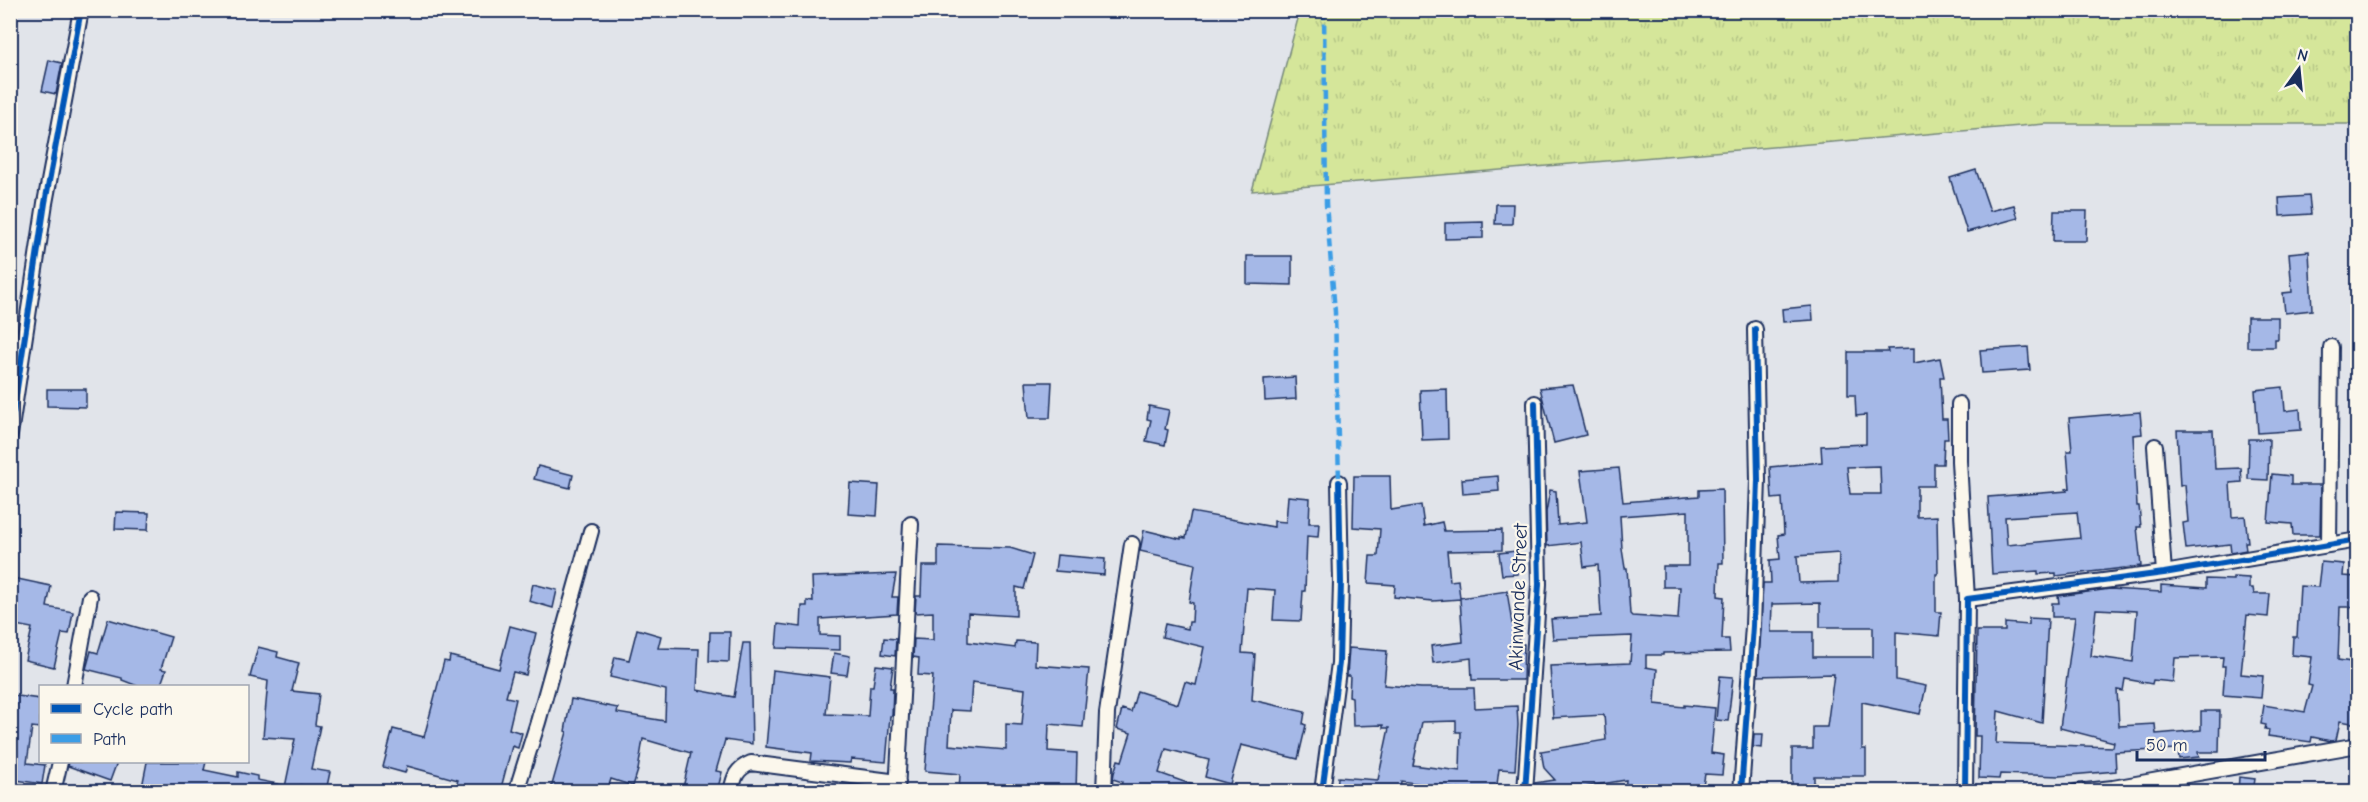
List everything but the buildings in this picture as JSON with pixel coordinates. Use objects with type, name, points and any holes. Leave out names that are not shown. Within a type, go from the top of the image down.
[{"type":"street","points":[[10,435],[45,203],[81,10]]},
{"type":"street","points":[[1741,792],[1754,592],[1758,480],[1755,329]]},
{"type":"street","points":[[2329,545],[2331,347]]},
{"type":"street","name":"Akinwande Street","points":[[1525,792],[1539,584],[1535,404]]},
{"type":"street","points":[[1959,404],[1959,461],[1967,599],[1965,792]]},
{"type":"street","points":[[2155,446],[2164,573]]},
{"type":"street","points":[[1322,792],[1339,663],[1341,582],[1339,482]]},
{"type":"street","points":[[731,792],[734,777],[741,767],[751,763],[898,787],[911,524]]},
{"type":"street","points":[[516,792],[538,722],[591,531]]},
{"type":"street","points":[[1967,599],[2164,573],[2358,540]]},
{"type":"street","points":[[1104,792],[1107,713],[1132,544]]},
{"type":"street","points":[[74,685],[90,597]]},
{"type":"street","points":[[2076,792],[2113,788],[2358,745]]},
{"type":"street","points":[[53,792],[60,763]]},
{"type":"green space","points":[[1300,11],[2357,11],[2357,124],[2045,124],[1252,191]]},
{"type":"marked path","points":[[1324,10],[1326,204],[1335,312],[1339,482]]},
{"type":"cycle path","points":[[10,435],[45,203],[81,10]]},
{"type":"cycle path","points":[[1741,792],[1753,626],[1758,480],[1755,329]]},
{"type":"cycle path","points":[[1525,792],[1539,584],[1535,403]]},
{"type":"cycle path","points":[[1322,792],[1339,663],[1341,582],[1339,482]]},
{"type":"cycle path","points":[[1965,792],[1967,599],[2164,573],[2358,540]]}]
